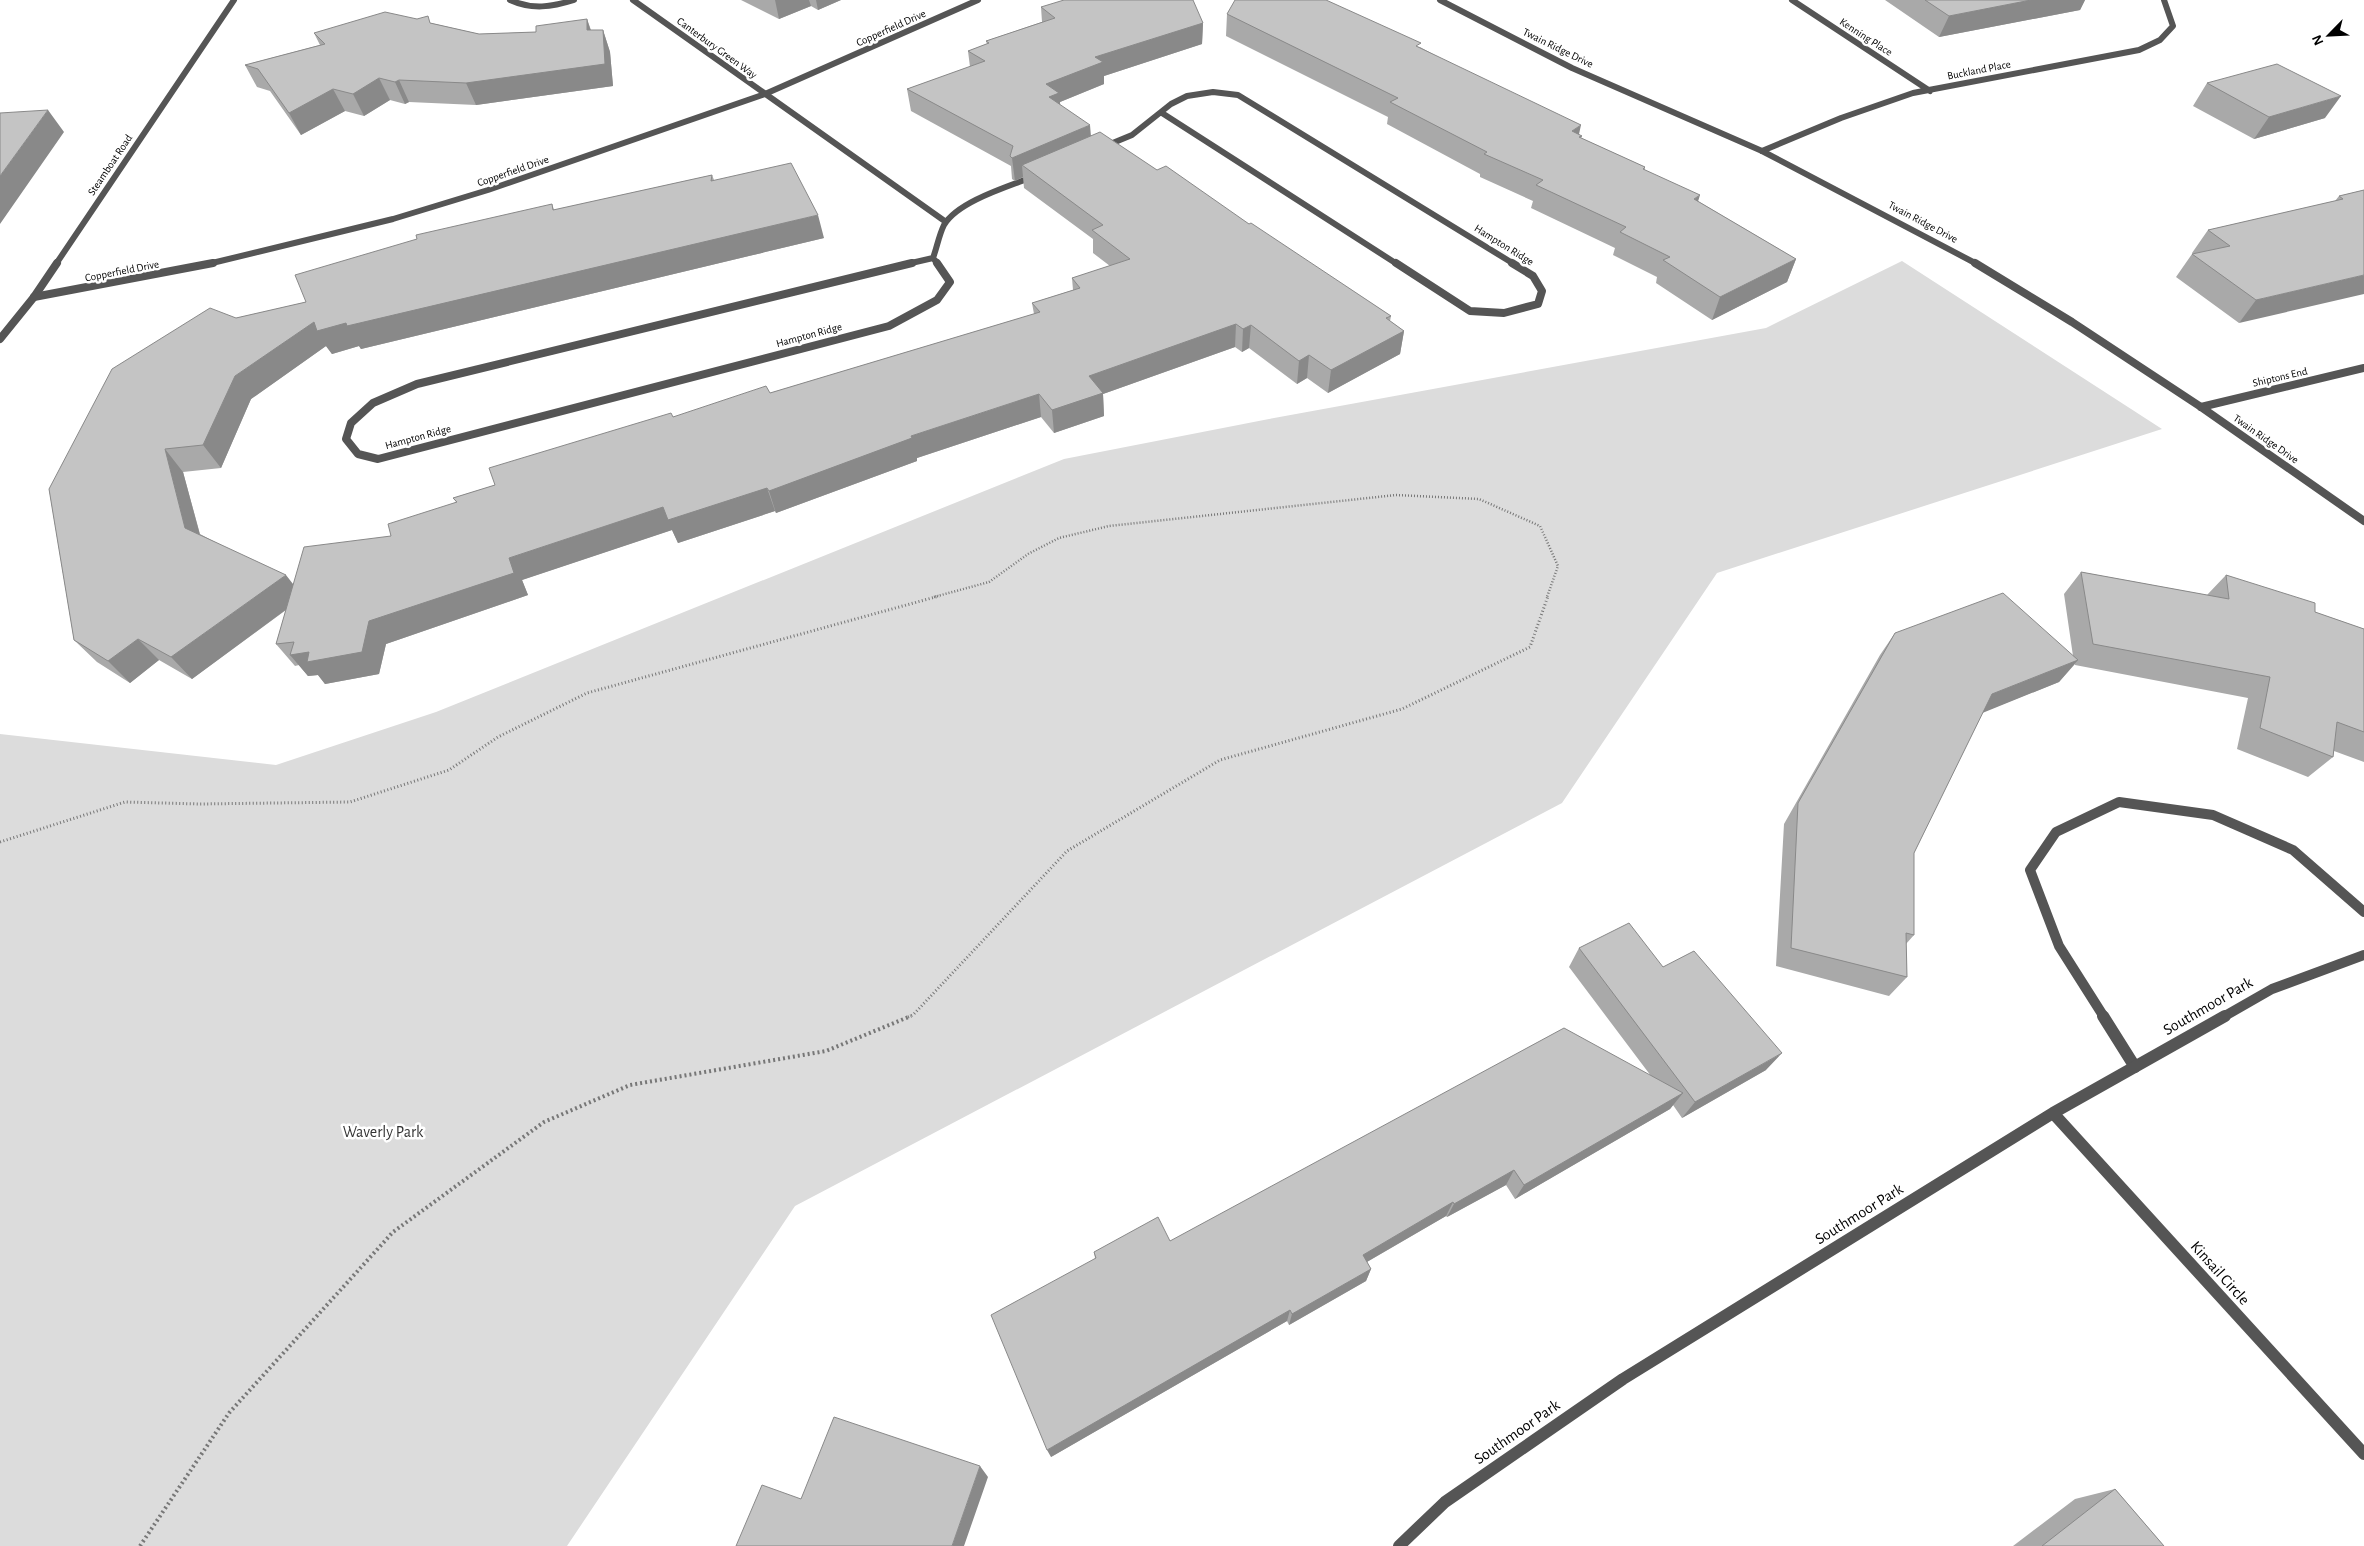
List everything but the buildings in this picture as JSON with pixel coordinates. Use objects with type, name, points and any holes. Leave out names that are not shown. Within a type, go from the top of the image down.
[{"type":"street","name":"Steamboat Road","points":[[0,339],[34,298],[234,0]]},
{"type":"street","points":[[510,0],[528,7],[552,7],[574,0]]},
{"type":"street","name":"Canterbury Green Way","points":[[633,0],[764,94]]},
{"type":"street","name":"Copperfield Drive","points":[[34,298],[205,265],[393,219],[488,190],[764,94],[978,0]]},
{"type":"street","name":"Twain Ridge Drive","points":[[1440,0],[1572,68],[1762,151],[1984,268],[2072,322],[2201,407],[2364,521]]},
{"type":"street","name":"Kenning Place","points":[[1792,0],[1930,91]]},
{"type":"street","name":"Buckland Place","points":[[1762,151],[1841,118],[1912,93],[2139,50],[2160,40],[2173,26],[2164,0]]},
{"type":"street","name":"Hampton Ridge","points":[[1095,151],[1131,136],[1172,104],[1191,95],[1218,91],[1238,94],[1533,276],[1542,291],[1538,304],[1518,312],[1492,315],[1470,311],[1162,113]]},
{"type":"street","points":[[764,94],[946,222]]},
{"type":"street","points":[[933,258],[946,222],[959,211],[977,201],[1040,174]]},
{"type":"street","name":"Hampton Ridge","points":[[933,258],[950,282],[937,300],[889,326],[378,459],[358,454],[346,439],[351,423],[373,403],[418,384],[933,258]]},
{"type":"street","name":"Shiptons End","points":[[2201,407],[2364,368]]},
{"type":"street","points":[[2135,1067],[2059,946],[2030,870],[2056,832],[2119,802],[2212,815],[2293,850],[2364,912]]},
{"type":"street","name":"Southmoor Park","points":[[1399,1546],[1445,1502],[1623,1379],[2053,1113],[2272,988],[2364,955]]},
{"type":"street","name":"Kinsail Circle","points":[[2053,1113],[2364,1454]]},
{"type":"path","points":[[0,842],[125,802],[199,804],[350,802],[449,770],[498,737],[586,693],[989,582],[1028,554],[1059,538],[1109,526],[1396,495],[1479,499],[1540,526],[1558,566],[1530,647],[1402,710],[1220,760],[1067,851],[913,1015],[826,1051],[630,1085],[544,1122],[393,1232],[229,1413],[140,1546]]},
{"type":"green space","name":"Waverly Park","points":[[1902,261],[2162,429],[1717,573],[1562,803],[795,1206],[567,1546],[0,1546],[0,734],[276,765],[436,712],[1064,459],[1269,419],[1766,328]]}]
